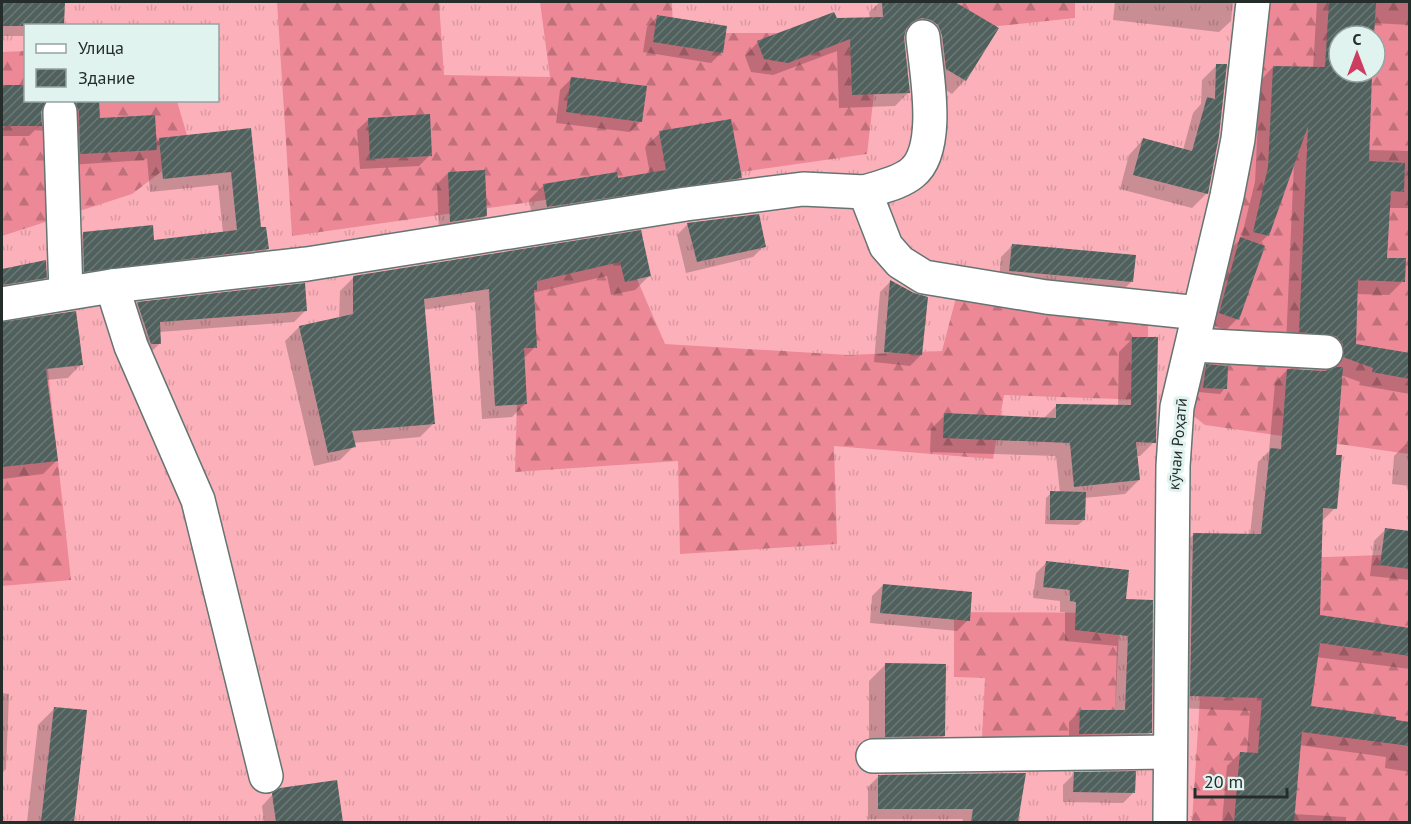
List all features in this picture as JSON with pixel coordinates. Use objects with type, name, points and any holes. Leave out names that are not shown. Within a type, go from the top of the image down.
[{"type":"street","name":"кӯчаи Роҳатӣ","points":[[1170,822],[1173,466],[1177,407],[1193,345],[1238,139],[1253,2]]},
{"type":"street","points":[[2,304],[112,286],[307,264],[686,204],[803,189],[865,192],[911,174],[920,166],[925,153],[929,107],[923,38]]},
{"type":"street","points":[[60,112],[66,293]]},
{"type":"street","points":[[865,192],[886,246],[900,262],[924,277],[1057,298],[1199,313]]},
{"type":"street","points":[[112,286],[131,346],[198,500],[266,776]]},
{"type":"street","points":[[1193,345],[1326,352]]},
{"type":"street","points":[[873,756],[1170,752]]},
{"type":"green space","points":[[2,2],[1409,2],[1409,822],[2,822]]},
{"type":"green space","points":[[277,2],[439,2],[444,75],[550,77],[540,2],[672,2],[673,33],[881,33],[867,154],[292,236]]},
{"type":"green space","points":[[936,2],[1075,2],[1075,18],[970,29]]},
{"type":"green space","points":[[1251,2],[1409,2],[1409,454],[1205,425],[1172,399]]},
{"type":"green space","points":[[24,51],[24,102],[177,102],[191,149],[132,194],[2,236],[2,52]]},
{"type":"green space","points":[[621,242],[665,344],[848,355],[942,351],[957,294],[1148,319],[1148,400],[1004,395],[993,459],[834,446],[837,544],[680,554],[678,461],[515,472],[521,256]]},
{"type":"green space","points":[[43,325],[71,580],[2,586],[2,336]]},
{"type":"green space","points":[[1409,554],[1409,822],[1192,822],[1201,682],[1299,558]]},
{"type":"green space","points":[[954,612],[1120,613],[1114,734],[982,738],[985,678],[954,677]]},
{"type":"building","points":[[2,2],[65,2],[64,24],[2,26]]},
{"type":"building","points":[[882,2],[955,2],[999,28],[966,81],[946,69],[942,35],[938,25],[922,18],[912,22],[906,29],[904,38],[910,93],[852,95],[850,39],[788,63],[764,59],[757,41],[834,12],[837,18],[883,17]]},
{"type":"building","points":[[1329,2],[1376,2],[1375,24],[1328,24]]},
{"type":"building","points":[[657,15],[727,26],[723,53],[653,42]]},
{"type":"building","points":[[1327,34],[1327,84],[1372,84],[1369,161],[1405,163],[1404,192],[1391,191],[1387,258],[1406,258],[1405,282],[1358,280],[1356,344],[1410,353],[1410,379],[1372,372],[1373,368],[1343,357],[1343,344],[1336,336],[1299,332],[1308,126],[1269,236],[1253,232],[1268,167],[1273,66],[1325,67]]},
{"type":"building","points":[[1216,64],[1227,64],[1219,136],[1208,194],[1133,175],[1143,138],[1192,151],[1207,97],[1215,99]]},
{"type":"building","points":[[571,77],[647,86],[642,122],[566,112]]},
{"type":"building","points":[[2,85],[24,85],[24,102],[45,102],[41,112],[42,126],[2,126]]},
{"type":"building","points":[[75,102],[99,102],[100,118],[155,115],[157,150],[80,154],[79,111]]},
{"type":"building","points":[[430,114],[432,156],[370,159],[368,118]]},
{"type":"building","points":[[731,119],[742,178],[547,207],[543,184],[617,172],[618,178],[666,170],[659,131]]},
{"type":"building","points":[[251,128],[261,227],[266,227],[269,249],[84,272],[83,232],[153,225],[154,240],[237,230],[231,172],[163,179],[159,138]]},
{"type":"building","points":[[485,170],[487,216],[450,222],[448,172]]},
{"type":"building","points":[[759,214],[766,247],[697,262],[687,223]]},
{"type":"building","points":[[641,230],[651,276],[625,282],[620,262],[537,281],[537,290],[534,290],[537,348],[524,348],[527,404],[495,406],[489,289],[424,299],[435,424],[352,431],[356,447],[328,453],[299,326],[353,314],[353,276]]},
{"type":"building","points":[[1240,237],[1265,246],[1239,320],[1219,313]]},
{"type":"building","points":[[1012,244],[1136,255],[1133,282],[1009,271]]},
{"type":"building","points":[[46,260],[47,278],[2,285],[2,269]]},
{"type":"building","points":[[890,280],[914,293],[928,297],[922,355],[884,352]]},
{"type":"building","points":[[305,283],[307,311],[160,322],[161,344],[151,344],[137,302]]},
{"type":"building","points":[[76,311],[83,365],[46,369],[58,461],[2,467],[2,322]]},
{"type":"building","points":[[1132,337],[1158,337],[1156,443],[1136,442],[1140,480],[1074,487],[1070,443],[943,438],[944,413],[1056,418],[1056,404],[1131,405]]},
{"type":"building","points":[[1206,364],[1228,366],[1227,389],[1203,388]]},
{"type":"building","points":[[1343,367],[1336,455],[1342,455],[1337,509],[1323,508],[1320,615],[1410,628],[1410,656],[1320,643],[1311,706],[1396,717],[1396,720],[1410,722],[1410,746],[1302,732],[1294,822],[1234,822],[1240,752],[1258,753],[1262,698],[1190,696],[1193,533],[1261,534],[1270,448],[1281,449],[1287,369],[1325,371]]},
{"type":"building","points":[[1050,491],[1086,492],[1085,520],[1050,520]]},
{"type":"building","points":[[1385,528],[1410,531],[1410,569],[1380,565]]},
{"type":"building","points":[[1046,561],[1129,570],[1126,599],[1153,600],[1152,733],[1079,734],[1080,710],[1125,710],[1128,636],[1075,630],[1076,602],[1070,601],[1070,590],[1043,587]]},
{"type":"building","points":[[883,584],[972,592],[970,621],[880,613]]},
{"type":"building","points":[[885,663],[946,664],[945,736],[885,737]]},
{"type":"building","points":[[54,707],[87,710],[74,822],[41,822]]},
{"type":"building","points":[[1136,771],[1135,793],[1073,792],[1074,772]]},
{"type":"building","points":[[1026,773],[1018,822],[971,822],[973,809],[878,809],[878,775]]},
{"type":"building","points":[[337,780],[343,822],[276,822],[272,793],[280,788]]}]
